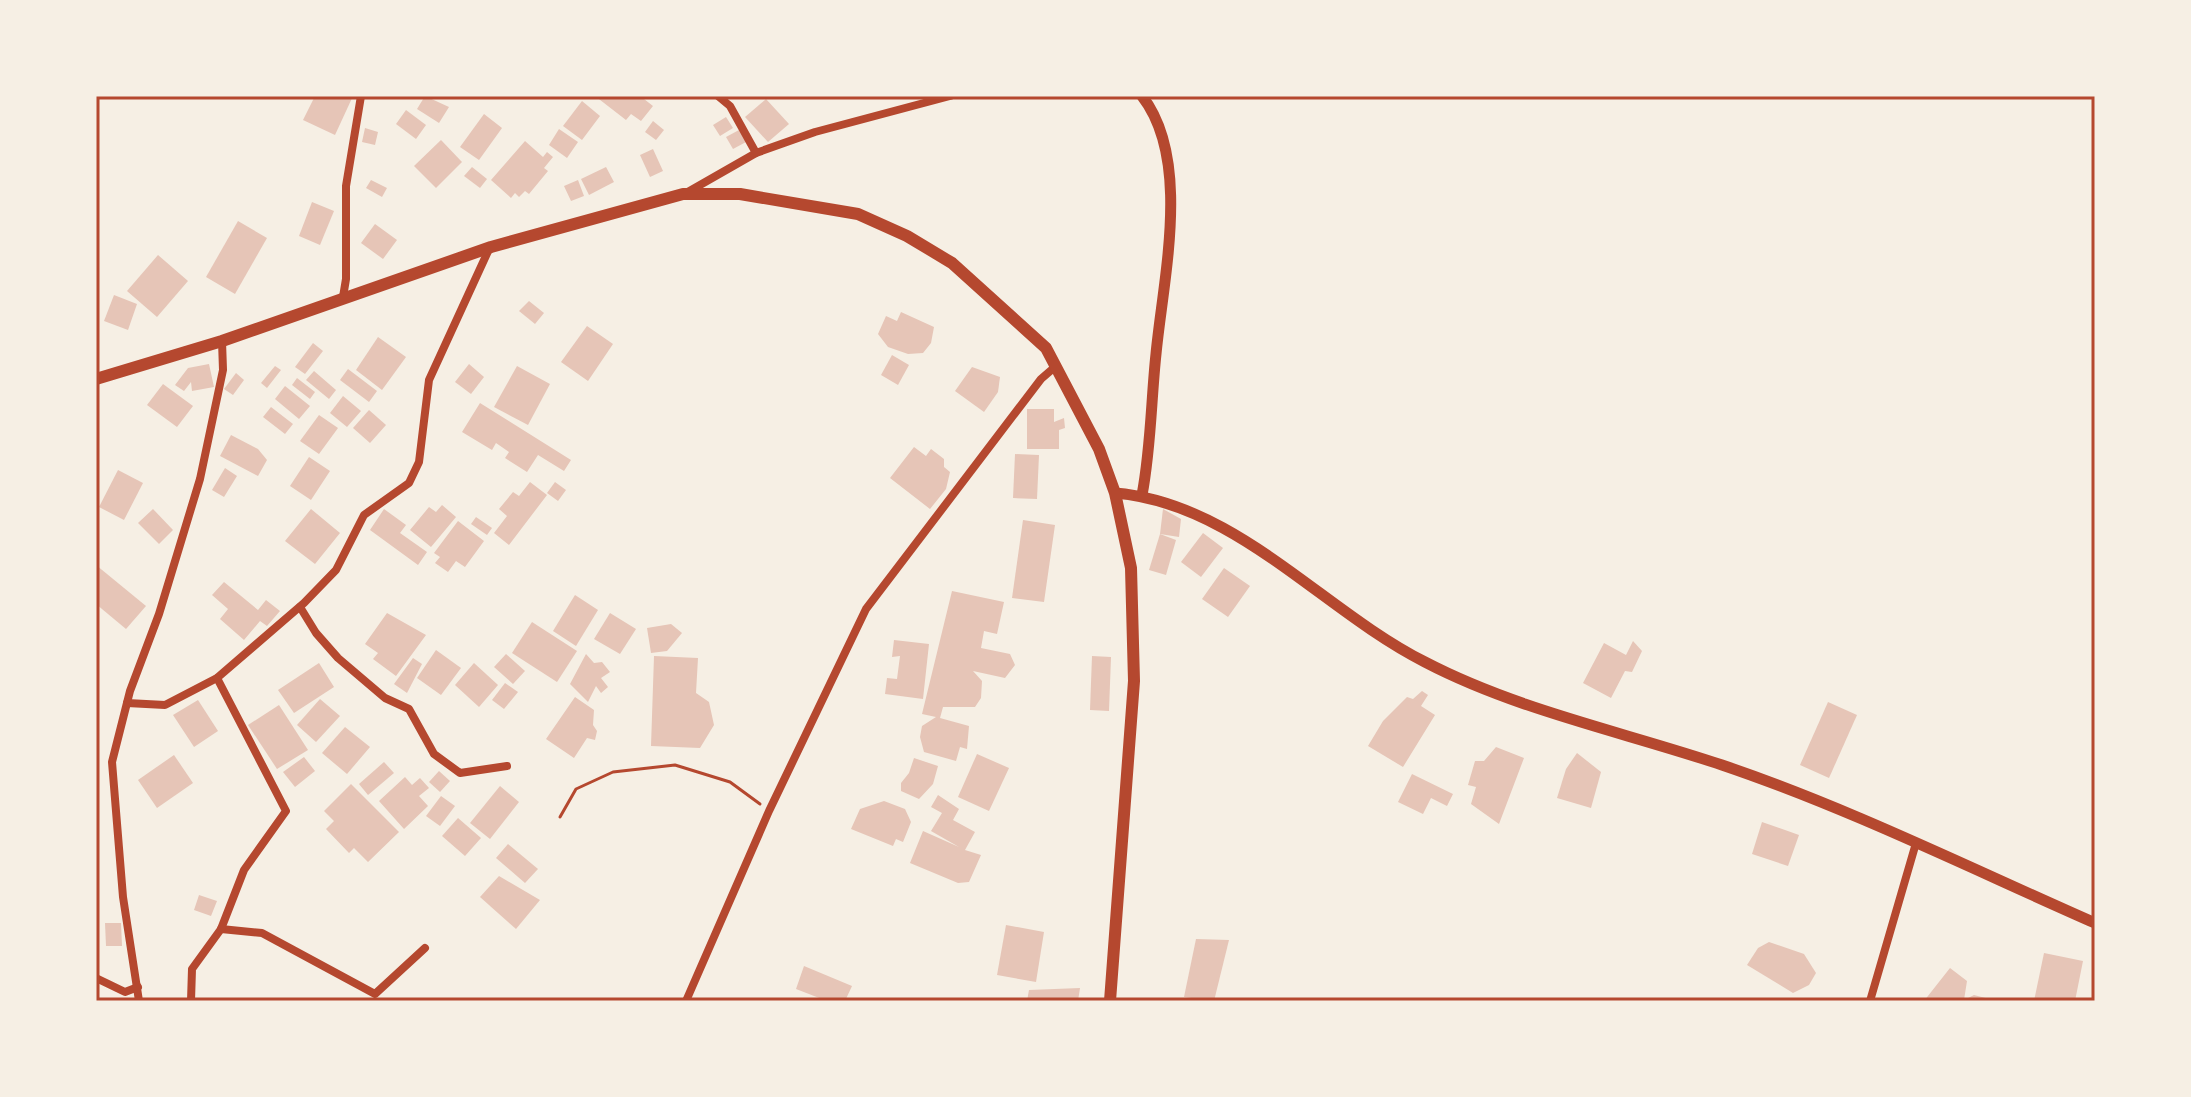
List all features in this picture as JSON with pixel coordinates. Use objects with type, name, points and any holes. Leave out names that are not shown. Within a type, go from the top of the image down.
[{"type":"main road","points":[[96,379],[222,341],[491,247],[683,194],[740,194],[801,201],[871,220],[952,263],[1046,348],[1099,449],[1115,493],[1131,568],[1134,681],[1110,1001]]},
{"type":"street","points":[[343,297],[346,279],[346,186],[361,96]]},
{"type":"street","points":[[718,96],[730,106],[756,153]]},
{"type":"street","points":[[683,194],[756,153],[815,132],[950,96]]},
{"type":"street","points":[[1142,96],[1159,128],[1166,151],[1170,218],[1142,495]]},
{"type":"street","points":[[127,703],[165,705],[217,678],[300,607],[336,570],[364,515],[409,483],[419,462],[429,380],[491,247]]},
{"type":"street","points":[[139,1001],[123,897],[112,762],[127,703],[159,614],[200,479],[223,370],[222,341]]},
{"type":"street","points":[[686,1001],[769,811],[866,609],[1041,379],[1056,366]]},
{"type":"street","points":[[1115,493],[1142,495],[1189,512],[1230,534],[1425,662],[1512,698],[1725,766],[1916,843],[2095,923]]},
{"type":"street","points":[[300,607],[316,633],[338,658],[385,698],[409,709],[434,754],[460,773],[507,766]]},
{"type":"street","points":[[191,1001],[192,969],[221,929],[244,870],[286,811],[217,678]]},
{"type":"street","points":[[1870,1001],[1916,843]]},
{"type":"street","points":[[221,929],[262,933],[375,994],[425,948]]},
{"type":"street","points":[[96,978],[125,992],[138,987]]},
{"type":"path","points":[[560,817],[576,789],[613,772],[675,765],[730,782],[769,811]]},
{"type":"building","points":[[315,96],[353,96],[335,135],[303,120]]},
{"type":"building","points":[[425,96],[449,107],[439,123],[417,109]]},
{"type":"building","points":[[595,96],[646,96],[644,99],[653,106],[641,121],[631,114],[626,120]]},
{"type":"building","points":[[766,99],[789,124],[768,142],[745,117]]},
{"type":"building","points":[[582,101],[600,116],[582,140],[563,126]]},
{"type":"building","points":[[406,110],[426,125],[416,139],[396,124]]},
{"type":"building","points":[[484,114],[502,128],[479,160],[460,147]]},
{"type":"building","points":[[726,117],[733,128],[720,136],[713,125]]},
{"type":"building","points":[[653,121],[664,130],[656,140],[645,132]]},
{"type":"building","points":[[365,128],[378,132],[375,145],[362,142]]},
{"type":"building","points":[[559,129],[578,142],[567,158],[549,145]]},
{"type":"building","points":[[739,130],[746,142],[733,149],[726,137]]},
{"type":"building","points":[[441,140],[462,162],[436,188],[414,166]]},
{"type":"building","points":[[525,141],[543,157],[547,152],[553,157],[544,168],[548,171],[529,194],[525,191],[519,197],[515,193],[511,198],[491,180]]},
{"type":"building","points":[[653,149],[663,171],[650,177],[640,155]]},
{"type":"building","points":[[472,167],[487,179],[480,188],[464,176]]},
{"type":"building","points":[[606,167],[614,182],[589,195],[581,179]]},
{"type":"building","points":[[371,180],[387,188],[382,197],[366,188]]},
{"type":"building","points":[[578,180],[584,196],[571,201],[564,186]]},
{"type":"building","points":[[312,202],[334,211],[320,245],[299,236]]},
{"type":"building","points":[[238,221],[267,238],[235,294],[206,277]]},
{"type":"building","points":[[375,224],[397,240],[383,259],[361,243]]},
{"type":"building","points":[[158,255],[188,281],[157,317],[127,291]]},
{"type":"building","points":[[114,295],[137,304],[128,330],[104,321]]},
{"type":"building","points":[[529,301],[544,313],[535,324],[519,311]]},
{"type":"building","points":[[901,312],[934,327],[931,343],[923,353],[908,354],[888,347],[878,334],[886,316],[897,321]]},
{"type":"building","points":[[587,326],[613,344],[588,381],[561,362]]},
{"type":"building","points":[[378,337],[406,357],[382,390],[356,370]]},
{"type":"building","points":[[313,343],[323,351],[305,374],[295,367]]},
{"type":"building","points":[[892,355],[909,365],[898,385],[881,375]]},
{"type":"building","points":[[209,364],[214,387],[192,391],[191,382],[184,391],[175,385],[188,368]]},
{"type":"building","points":[[469,364],[484,377],[471,394],[455,382]]},
{"type":"building","points":[[275,366],[281,370],[267,388],[261,383]]},
{"type":"building","points":[[517,366],[550,384],[528,425],[494,407]]},
{"type":"building","points":[[972,367],[1000,377],[998,392],[984,412],[955,391]]},
{"type":"building","points":[[348,369],[377,391],[369,402],[340,380]]},
{"type":"building","points":[[314,371],[336,390],[329,399],[306,380]]},
{"type":"building","points":[[236,373],[244,380],[233,395],[224,389]]},
{"type":"building","points":[[297,378],[315,392],[310,399],[292,385]]},
{"type":"building","points":[[163,384],[193,406],[177,427],[147,405]]},
{"type":"building","points":[[285,386],[310,406],[299,419],[275,399]]},
{"type":"building","points":[[343,396],[361,411],[347,427],[330,413]]},
{"type":"building","points":[[480,403],[571,460],[564,471],[538,455],[527,472],[505,458],[509,452],[496,443],[492,450],[462,432]]},
{"type":"building","points":[[271,407],[293,424],[285,434],[263,417]]},
{"type":"building","points":[[1027,409],[1054,409],[1054,422],[1064,418],[1065,428],[1059,430],[1059,449],[1027,449]]},
{"type":"building","points":[[369,410],[386,425],[370,443],[353,428]]},
{"type":"building","points":[[319,415],[338,428],[319,454],[300,441]]},
{"type":"building","points":[[231,435],[258,449],[267,460],[258,476],[220,456]]},
{"type":"building","points":[[914,447],[926,456],[931,449],[944,459],[944,467],[950,472],[946,489],[930,509],[890,478]]},
{"type":"building","points":[[1015,454],[1039,455],[1037,499],[1013,498]]},
{"type":"building","points":[[309,457],[330,471],[311,500],[290,486]]},
{"type":"building","points":[[225,468],[237,476],[224,497],[212,490]]},
{"type":"building","points":[[118,470],[143,483],[124,520],[99,507]]},
{"type":"building","points":[[530,482],[547,495],[509,545],[494,533],[507,516],[499,509],[513,492],[519,496]]},
{"type":"building","points":[[555,482],[566,490],[558,501],[547,493]]},
{"type":"building","points":[[442,505],[456,517],[431,547],[410,530],[429,507],[436,512]]},
{"type":"building","points":[[153,509],[173,530],[159,544],[138,523]]},
{"type":"building","points":[[311,509],[340,533],[315,564],[285,541]]},
{"type":"building","points":[[384,509],[406,525],[400,533],[427,552],[418,565],[370,530]]},
{"type":"building","points":[[1163,509],[1181,519],[1179,537],[1160,534]]},
{"type":"building","points":[[476,517],[492,528],[487,535],[471,524]]},
{"type":"building","points":[[1023,520],[1055,525],[1044,602],[1012,598]]},
{"type":"building","points":[[458,521],[484,541],[465,567],[456,561],[448,572],[435,563],[440,557],[434,553]]},
{"type":"building","points":[[1203,533],[1223,548],[1201,577],[1181,562]]},
{"type":"building","points":[[1160,534],[1176,540],[1166,575],[1149,570]]},
{"type":"building","points":[[96,565],[146,606],[126,629],[96,604]]},
{"type":"building","points":[[1224,568],[1250,586],[1228,617],[1202,599]]},
{"type":"building","points":[[224,582],[258,610],[266,600],[280,611],[267,626],[260,621],[244,640],[220,619],[228,609],[212,595]]},
{"type":"building","points":[[952,591],[1004,602],[997,634],[984,631],[981,648],[1010,654],[1015,665],[1005,678],[973,671],[982,681],[981,698],[975,707],[943,707],[940,718],[969,726],[967,749],[960,747],[956,761],[924,752],[920,737],[922,726],[936,717],[922,714]]},
{"type":"building","points":[[575,595],[598,610],[576,646],[553,631]]},
{"type":"building","points":[[387,613],[426,635],[396,676],[373,659],[378,653],[365,644]]},
{"type":"building","points":[[610,613],[636,629],[620,654],[594,639]]},
{"type":"building","points":[[532,622],[577,651],[557,682],[512,653]]},
{"type":"building","points":[[671,624],[682,633],[667,651],[651,653],[647,628]]},
{"type":"building","points":[[894,640],[929,644],[923,699],[885,694],[887,678],[897,679],[900,656],[892,657]]},
{"type":"building","points":[[1633,641],[1642,651],[1632,672],[1625,671],[1611,698],[1583,683],[1604,643],[1626,655]]},
{"type":"building","points":[[436,650],[461,668],[441,695],[417,678]]},
{"type":"building","points":[[506,654],[525,671],[513,684],[494,667]]},
{"type":"building","points":[[586,654],[594,663],[602,662],[610,672],[601,678],[608,687],[601,693],[596,686],[588,702],[570,684]]},
{"type":"building","points":[[654,656],[698,658],[696,693],[709,702],[714,725],[700,748],[651,746]]},
{"type":"building","points":[[1092,656],[1111,657],[1109,711],[1090,710]]},
{"type":"building","points":[[413,658],[422,664],[407,693],[394,684]]},
{"type":"building","points":[[319,663],[334,687],[294,713],[278,690]]},
{"type":"building","points":[[474,663],[498,685],[479,707],[455,685]]},
{"type":"building","points":[[505,683],[518,692],[504,709],[492,700]]},
{"type":"building","points":[[1422,691],[1428,695],[1421,706],[1435,715],[1403,767],[1368,746],[1383,721],[1407,697],[1413,699]]},
{"type":"building","points":[[575,697],[594,710],[593,725],[597,731],[595,740],[587,738],[574,758],[546,739]]},
{"type":"building","points":[[320,699],[340,716],[316,742],[297,725]]},
{"type":"building","points":[[198,700],[218,731],[194,747],[173,715]]},
{"type":"building","points":[[1828,702],[1857,715],[1829,778],[1800,765]]},
{"type":"building","points":[[279,705],[308,750],[277,769],[248,725]]},
{"type":"building","points":[[345,727],[370,747],[347,774],[322,753]]},
{"type":"building","points":[[1496,747],[1524,758],[1499,824],[1471,804],[1476,787],[1468,785],[1475,761],[1484,761]]},
{"type":"building","points":[[1577,753],[1601,772],[1591,808],[1557,798],[1566,769]]},
{"type":"building","points":[[977,754],[1009,768],[989,811],[958,797]]},
{"type":"building","points":[[174,755],[193,783],[157,808],[138,780]]},
{"type":"building","points":[[304,757],[315,771],[295,787],[283,772]]},
{"type":"building","points":[[914,758],[938,766],[933,784],[919,799],[901,791],[901,783],[909,773]]},
{"type":"building","points":[[384,762],[394,773],[368,795],[359,784]]},
{"type":"building","points":[[439,771],[450,781],[440,792],[429,782]]},
{"type":"building","points":[[1412,774],[1453,794],[1447,806],[1431,798],[1423,814],[1398,802]]},
{"type":"building","points":[[405,777],[412,785],[420,778],[429,788],[419,796],[428,806],[404,829],[379,801]]},
{"type":"building","points":[[351,784],[399,832],[368,862],[354,848],[349,853],[326,829],[334,821],[324,811]]},
{"type":"building","points":[[500,786],[519,802],[490,839],[470,823]]},
{"type":"building","points":[[938,795],[959,809],[953,820],[975,832],[965,850],[981,855],[969,882],[958,883],[910,863],[923,831],[959,847],[931,831],[942,813],[931,807]]},
{"type":"building","points":[[441,796],[455,806],[440,826],[426,816]]},
{"type":"building","points":[[884,801],[905,809],[911,822],[903,842],[896,839],[893,846],[851,829],[860,809]]},
{"type":"building","points":[[458,818],[481,838],[465,856],[442,836]]},
{"type":"building","points":[[1762,822],[1799,835],[1788,866],[1752,854]]},
{"type":"building","points":[[508,844],[538,869],[525,883],[496,858]]},
{"type":"building","points":[[499,876],[540,900],[516,929],[480,897]]},
{"type":"building","points":[[199,895],[217,901],[211,916],[194,910]]},
{"type":"building","points":[[105,923],[121,923],[122,946],[106,946]]},
{"type":"building","points":[[1006,925],[1044,932],[1036,982],[997,975]]},
{"type":"building","points":[[1196,939],[1229,940],[1214,1001],[1184,997]]},
{"type":"building","points":[[1769,942],[1804,954],[1816,973],[1809,985],[1793,993],[1747,965],[1758,948]]},
{"type":"building","points":[[2044,953],[2083,961],[2075,1001],[2034,1001]]},
{"type":"building","points":[[804,966],[852,986],[845,1001],[827,1001],[796,989]]},
{"type":"building","points":[[1950,968],[1967,981],[1964,1000],[1974,995],[1997,1001],[1924,1001]]},
{"type":"building","points":[[1080,988],[1078,1001],[1027,1001],[1029,990]]}]
